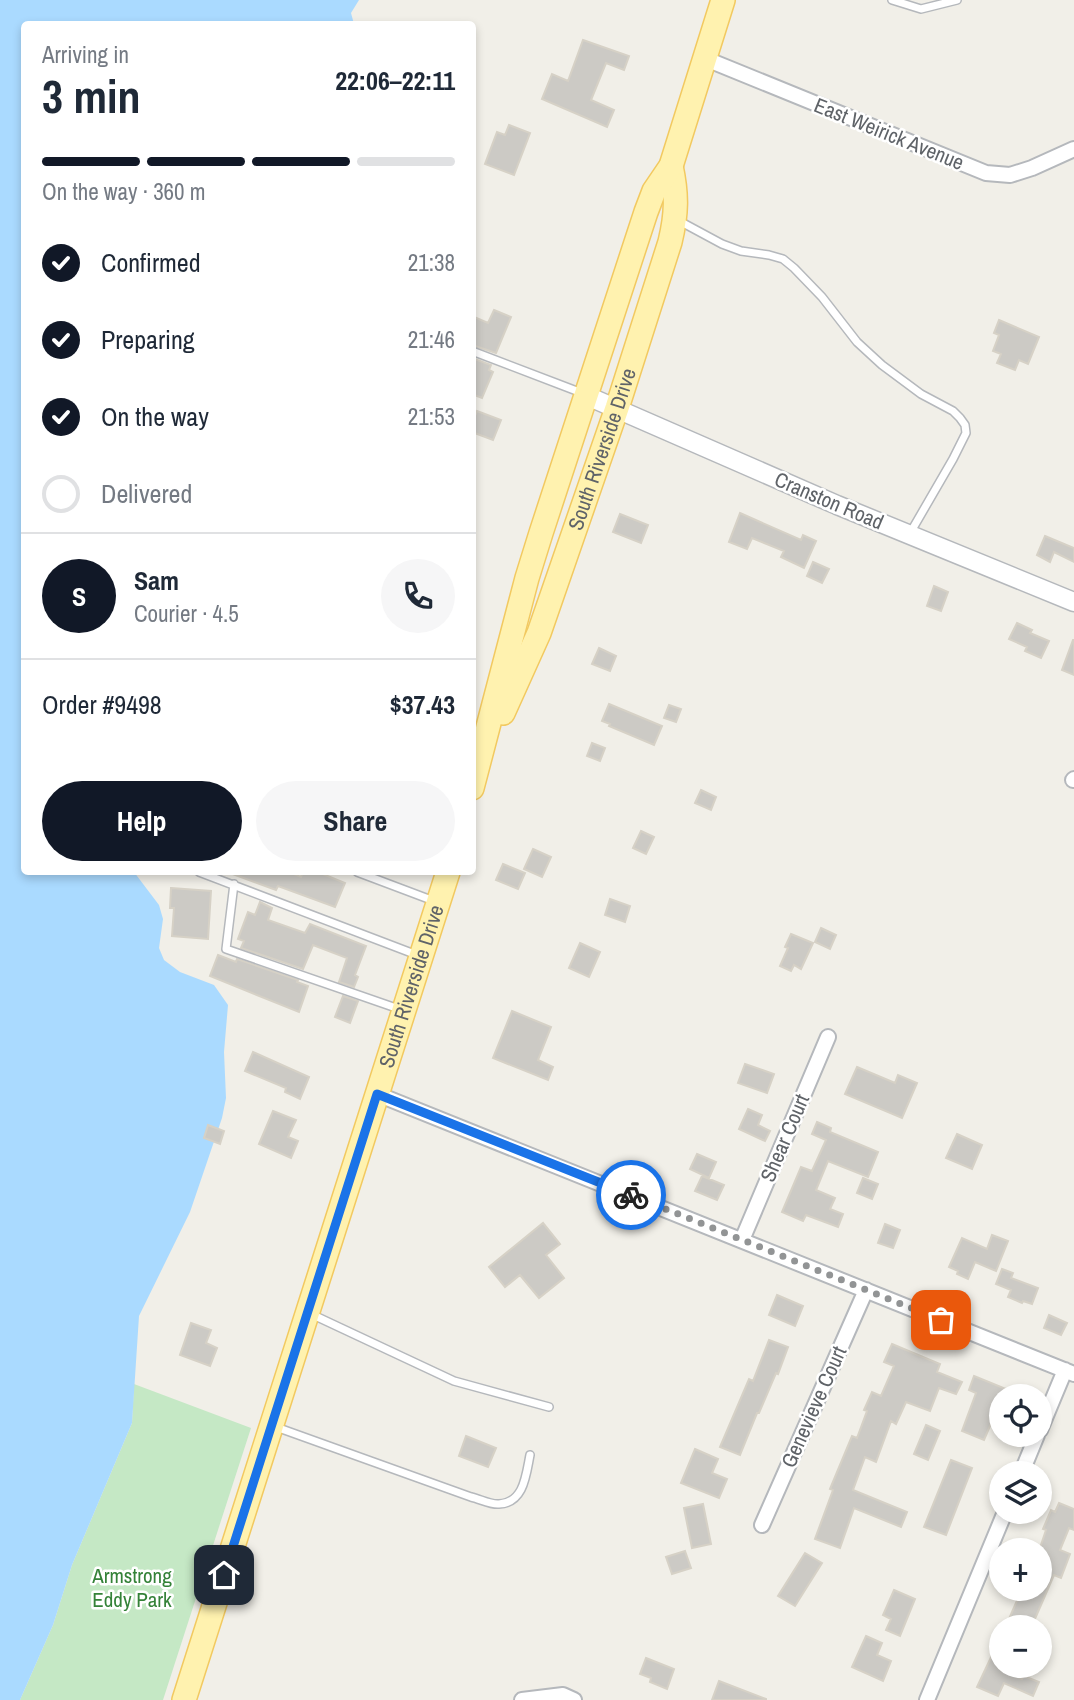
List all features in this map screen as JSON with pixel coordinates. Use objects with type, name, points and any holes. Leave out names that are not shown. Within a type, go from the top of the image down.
[{"type":"main road","name":"South Riverside Drive","points":[[476,775],[527,579],[585,395],[646,212],[660,181],[671,166],[723,0]]},
{"type":"main road","name":"South Riverside Drive","points":[[479,765],[539,634],[617,408],[675,222],[677,202],[671,166]]},
{"type":"main road","name":"South Riverside Drive","points":[[184,1700],[447,875]]},
{"type":"street","name":"East Weirick Avenue","points":[[706,59],[986,173],[1010,175],[1032,169],[1074,149]]},
{"type":"street","name":"Cranston Road","points":[[585,395],[837,505],[1074,602]]},
{"type":"street","name":"Shear Court","points":[[742,1240],[828,1037]]},
{"type":"street","points":[[377,1094],[1071,1372],[1052,1408]]},
{"type":"street","name":"Genevieve Court","points":[[762,1525],[866,1290]]},
{"type":"street","points":[[927,1700],[1000,1524]]},
{"type":"street","points":[[522,1700],[563,1695],[574,1700]]},
{"type":"lane","points":[[892,0],[921,9],[957,0]]},
{"type":"lane","points":[[675,222],[683,223],[741,251],[783,259],[822,296],[858,342],[882,365],[960,418],[966,433],[909,535]]},
{"type":"lane","points":[[476,353],[585,395]]},
{"type":"lane","points":[[208,875],[421,956]]},
{"type":"lane","points":[[365,875],[438,903]]},
{"type":"lane","points":[[234,884],[226,949],[403,1010]]},
{"type":"lane","points":[[307,1312],[454,1381],[549,1407]]},
{"type":"lane","points":[[271,1425],[471,1497],[498,1504],[513,1501],[523,1489],[530,1455]]},
{"type":"green space","name":"Armstrong Eddy Park","points":[[134,1384],[251,1428],[163,1700],[20,1700],[53,1625],[72,1565],[132,1423]]},
{"type":"water","points":[[0,0],[359,0],[351,13],[353,21],[21,21],[21,875],[136,875],[159,905],[163,919],[159,948],[164,960],[180,972],[214,985],[228,1005],[224,1052],[226,1098],[222,1118],[190,1212],[139,1316],[132,1423],[72,1565],[53,1625],[20,1700],[0,1700]]},
{"type":"building","points":[[583,40],[629,56],[624,70],[606,63],[591,100],[614,110],[607,127],[542,99],[552,74],[568,81]]},
{"type":"building","points":[[509,125],[530,133],[514,175],[485,164],[497,132],[505,135]]},
{"type":"building","points":[[494,310],[511,317],[496,353],[476,346],[476,318],[488,323]]},
{"type":"building","points":[[999,320],[1039,337],[1028,364],[1019,360],[1015,370],[997,363],[1001,354],[993,351],[999,335],[994,333]]},
{"type":"building","points":[[476,359],[491,365],[489,370],[493,372],[482,398],[476,396]]},
{"type":"building","points":[[477,411],[501,420],[493,440],[476,434]]},
{"type":"building","points":[[740,513],[801,540],[803,535],[816,541],[804,568],[781,557],[784,551],[752,538],[747,549],[729,542]]},
{"type":"building","points":[[620,514],[648,525],[641,543],[613,532]]},
{"type":"building","points":[[1045,536],[1074,548],[1074,562],[1054,552],[1050,562],[1037,555]]},
{"type":"building","points":[[813,562],[829,569],[822,583],[807,576]]},
{"type":"building","points":[[934,586],[948,592],[941,611],[927,606]]},
{"type":"building","points":[[1017,623],[1032,630],[1030,633],[1049,641],[1041,658],[1025,651],[1027,647],[1009,639]]},
{"type":"building","points":[[1074,640],[1074,675],[1062,670]]},
{"type":"building","points":[[599,648],[616,656],[610,671],[592,664]]},
{"type":"building","points":[[609,704],[662,726],[654,745],[602,721]]},
{"type":"building","points":[[669,705],[681,709],[676,722],[664,718]]},
{"type":"building","points":[[592,743],[605,748],[600,761],[587,756]]},
{"type":"building","points":[[701,790],[716,797],[711,810],[695,803]]},
{"type":"building","points":[[641,831],[654,837],[646,854],[633,848]]},
{"type":"building","points":[[533,849],[551,857],[542,877],[524,869]]},
{"type":"building","points":[[503,864],[525,873],[518,889],[496,880]]},
{"type":"building","points":[[235,875],[325,875],[345,883],[335,907],[278,886],[276,890]]},
{"type":"building","points":[[171,888],[211,891],[208,939],[172,936],[174,908],[170,908]]},
{"type":"building","points":[[610,899],[630,906],[625,922],[605,915]]},
{"type":"building","points":[[260,902],[272,908],[268,920],[305,933],[310,924],[366,946],[355,975],[358,977],[354,987],[339,982],[347,958],[313,945],[303,969],[241,948],[244,941],[238,939],[248,912],[255,915]]},
{"type":"building","points":[[821,928],[836,935],[830,949],[815,942]]},
{"type":"building","points":[[791,934],[813,943],[801,969],[794,965],[791,971],[780,966]]},
{"type":"building","points":[[580,943],[600,952],[589,977],[569,968]]},
{"type":"building","points":[[218,955],[298,980],[297,982],[308,986],[299,1012],[210,976]]},
{"type":"building","points":[[343,996],[358,1001],[350,1023],[335,1017]]},
{"type":"building","points":[[512,1011],[551,1027],[538,1060],[553,1067],[548,1080],[493,1058]]},
{"type":"building","points":[[253,1052],[309,1077],[300,1099],[285,1092],[286,1088],[245,1071]]},
{"type":"building","points":[[745,1064],[774,1074],[767,1093],[738,1083]]},
{"type":"building","points":[[857,1067],[895,1083],[898,1075],[917,1083],[902,1118],[845,1094]]},
{"type":"building","points":[[748,1109],[762,1115],[758,1125],[770,1131],[765,1141],[739,1129]]},
{"type":"building","points":[[273,1111],[296,1120],[288,1137],[298,1141],[291,1158],[259,1144]]},
{"type":"building","points":[[817,1122],[831,1128],[830,1132],[878,1152],[868,1177],[828,1161],[816,1190],[835,1198],[830,1209],[843,1214],[838,1227],[806,1215],[803,1221],[782,1212],[801,1167],[812,1171],[826,1140],[812,1134]]},
{"type":"building","points":[[208,1125],[224,1131],[220,1144],[204,1138]]},
{"type":"building","points":[[957,1134],[982,1145],[972,1169],[946,1158]]},
{"type":"building","points":[[697,1154],[716,1162],[709,1178],[690,1169]]},
{"type":"building","points":[[702,1176],[724,1185],[717,1200],[695,1191]]},
{"type":"building","points":[[863,1178],[878,1184],[872,1199],[857,1193]]},
{"type":"building","points":[[543,1223],[560,1244],[546,1255],[564,1278],[539,1298],[520,1275],[505,1287],[489,1267]]},
{"type":"building","points":[[885,1224],[900,1230],[893,1248],[878,1243]]},
{"type":"building","points":[[992,1235],[1008,1241],[996,1271],[975,1262],[968,1279],[949,1267],[962,1238],[987,1249]]},
{"type":"building","points":[[1002,1269],[1013,1273],[1011,1278],[1038,1288],[1032,1304],[1008,1297],[1011,1290],[996,1284]]},
{"type":"building","points":[[777,1295],[803,1306],[795,1326],[769,1315]]},
{"type":"building","points":[[1049,1315],[1067,1323],[1061,1335],[1044,1328]]},
{"type":"building","points":[[191,1323],[211,1330],[206,1343],[217,1348],[210,1366],[180,1355]]},
{"type":"building","points":[[769,1340],[788,1347],[740,1455],[720,1447],[749,1379],[753,1381]]},
{"type":"building","points":[[892,1344],[940,1364],[937,1372],[962,1382],[956,1394],[939,1388],[930,1411],[906,1402],[896,1424],[891,1421],[876,1462],[865,1457],[853,1490],[907,1512],[901,1527],[854,1508],[840,1548],[815,1539],[833,1490],[830,1489],[852,1436],[857,1438],[872,1392],[881,1396],[894,1366],[884,1362]]},
{"type":"building","points":[[974,1376],[994,1384],[989,1384],[989,1428],[984,1440],[962,1431],[976,1393],[969,1390]]},
{"type":"building","points":[[926,1425],[940,1431],[928,1460],[914,1454]]},
{"type":"building","points":[[466,1436],[496,1448],[488,1467],[459,1456]]},
{"type":"building","points":[[695,1449],[718,1459],[712,1473],[727,1479],[719,1498],[681,1483]]},
{"type":"building","points":[[951,1460],[972,1468],[946,1535],[924,1527]]},
{"type":"building","points":[[1059,1503],[1074,1509],[1074,1530],[1069,1528],[1060,1550],[1070,1554],[1061,1578],[1054,1575],[1052,1580],[1052,1538],[1043,1538],[1046,1530],[1043,1529],[1045,1524],[1052,1524],[1052,1510],[1055,1512]]},
{"type":"building","points":[[703,1504],[711,1544],[692,1548],[684,1508]]},
{"type":"building","points":[[685,1551],[691,1568],[672,1574],[666,1557]]},
{"type":"building","points":[[805,1553],[822,1563],[795,1606],[778,1596]]},
{"type":"building","points":[[894,1590],[915,1599],[900,1636],[886,1630],[891,1619],[883,1615]]},
{"type":"building","points":[[1017,1601],[1043,1601],[1037,1615],[1011,1615]]},
{"type":"building","points":[[866,1636],[882,1643],[877,1655],[891,1661],[883,1681],[852,1667]]},
{"type":"building","points":[[646,1658],[674,1669],[667,1689],[650,1682],[651,1678],[640,1674]]},
{"type":"building","points":[[989,1662],[989,1678],[1029,1678],[1039,1682],[1033,1696],[1004,1683],[998,1696],[977,1687]]},
{"type":"building","points":[[719,1681],[766,1699],[766,1700],[712,1700]]},
{"type":"way so far","points":[[631,1195],[941,1320]]},
{"type":"route","points":[[224,1575],[377,1094],[631,1195]]}]
